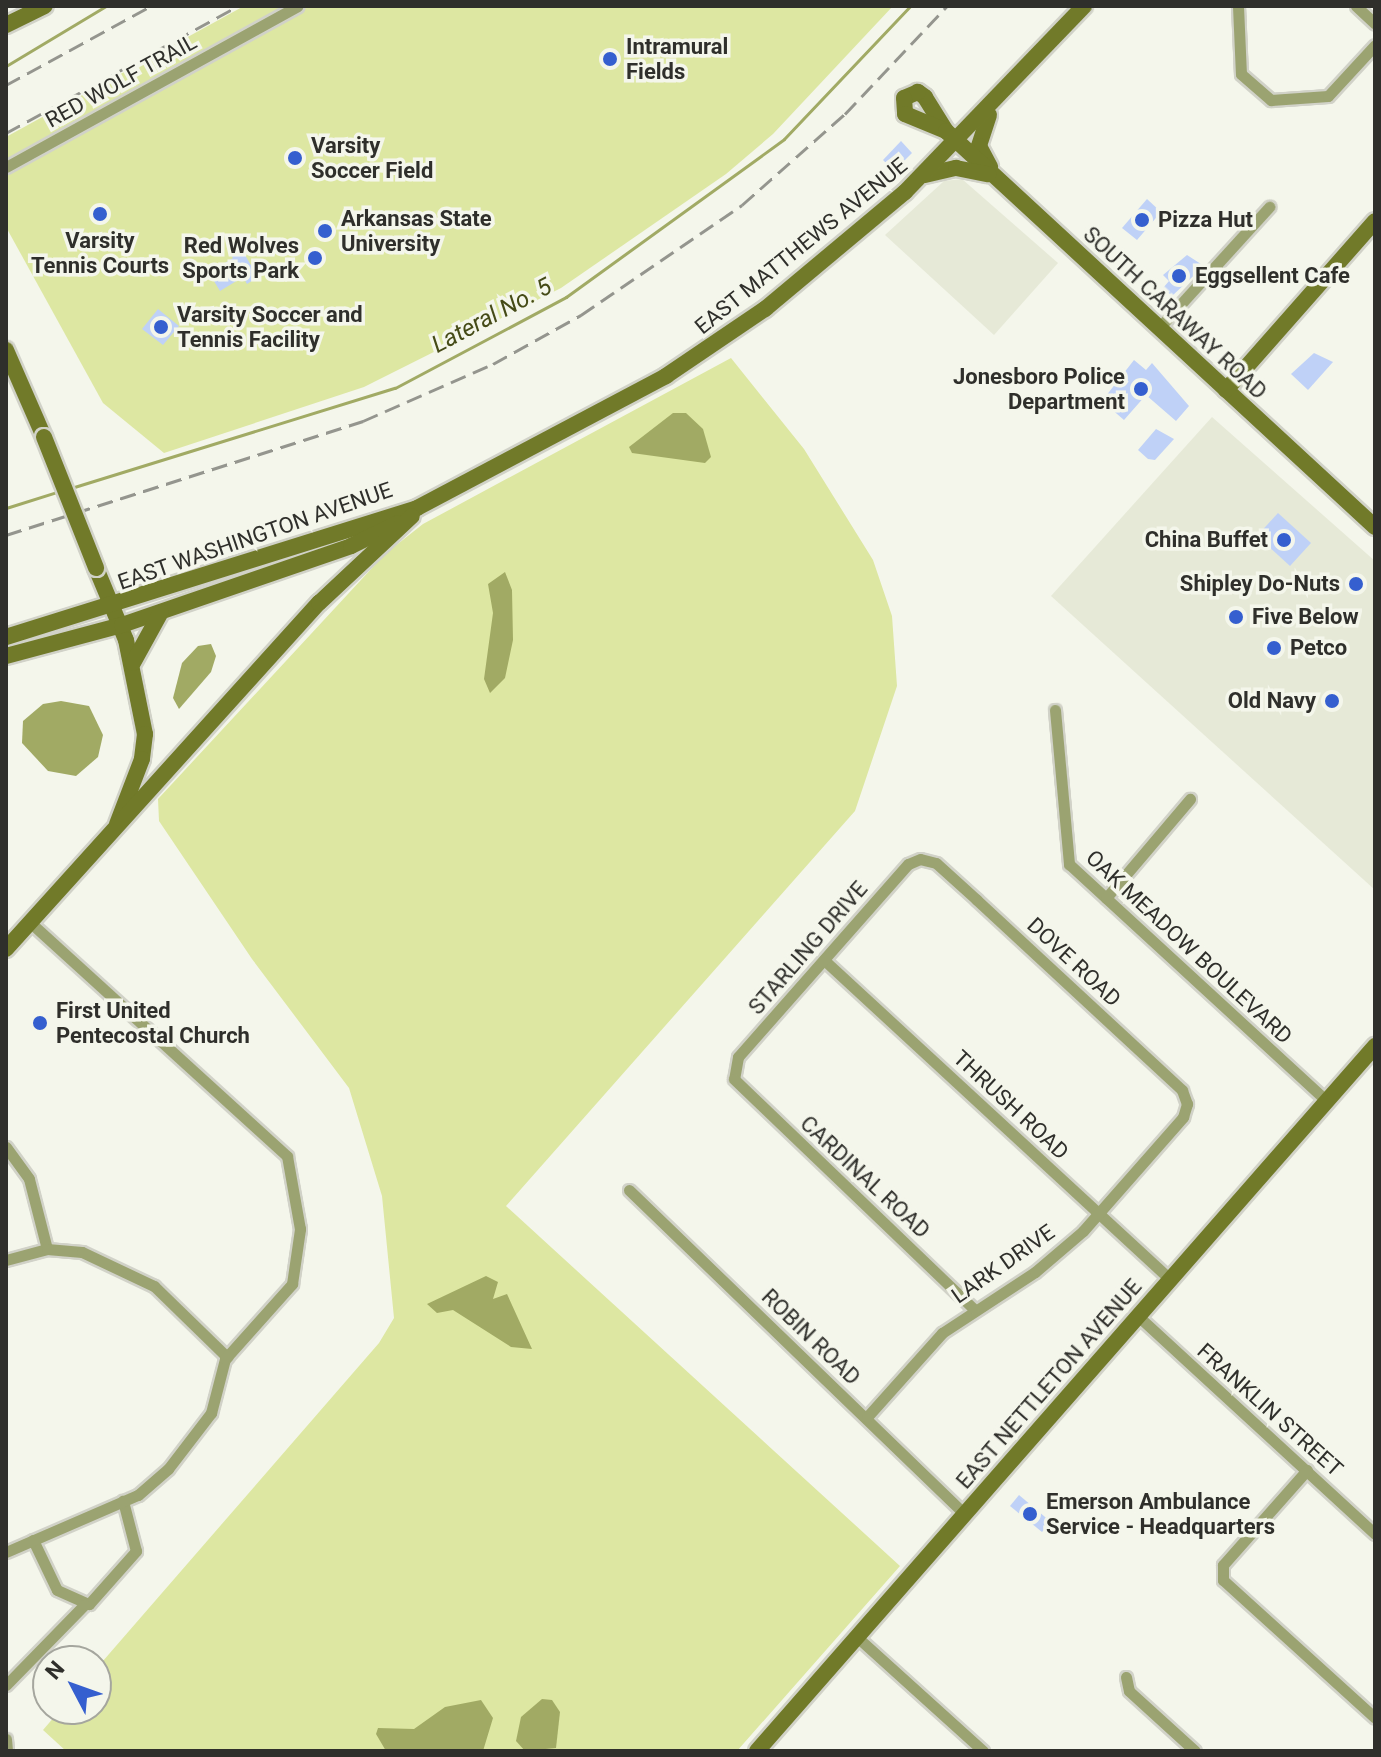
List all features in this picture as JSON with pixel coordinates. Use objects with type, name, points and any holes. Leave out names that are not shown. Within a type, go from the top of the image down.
[{"type":"street","points":[[6,25],[45,6]]},
{"type":"street","name":"RED WOLF TRAIL","points":[[6,167],[298,6]]},
{"type":"street","name":"EAST MATTHEWS AVENUE","points":[[415,512],[580,425],[718,344],[921,178],[952,137],[997,101],[1084,6]]},
{"type":"street","points":[[1238,6],[1241,74],[1271,100],[1328,96],[1375,45]]},
{"type":"street","points":[[1356,6],[1375,24]]},
{"type":"street","points":[[994,176],[979,146],[997,101]]},
{"type":"street","name":"SOUTH CARAWAY ROAD","points":[[952,137],[1375,527]]},
{"type":"street","points":[[921,178],[953,168],[994,176]]},
{"type":"street","points":[[1159,328],[1269,207]]},
{"type":"street","points":[[1226,390],[1375,221]]},
{"type":"street","points":[[8,357],[44,437],[96,568],[115,606],[133,663],[142,759],[126,794],[115,830]]},
{"type":"street","points":[[6,949],[319,603],[415,512]]},
{"type":"street","name":"EAST WASHINGTON AVENUE","points":[[6,637],[415,512]]},
{"type":"street","name":"EAST WASHINGTON AVENUE","points":[[6,656],[122,625],[351,546],[415,512]]},
{"type":"street","points":[[133,663],[162,611]]},
{"type":"street","name":"OAK MEADOW BOULEVARD","points":[[1055,710],[1063,851],[1069,864],[1326,1100]]},
{"type":"street","points":[[1106,898],[1190,799]]},
{"type":"street","name":"STARLING DRIVE","points":[[733,1072],[738,1057],[908,864],[923,859]]},
{"type":"street","name":"DOVE ROAD","points":[[923,859],[936,863],[1148,1058],[1182,1090],[1187,1104]]},
{"type":"street","points":[[6,1552],[123,1501],[152,1485],[203,1429],[227,1357],[292,1284],[300,1229],[292,1165],[30,922]]},
{"type":"street","name":"THRUSH ROAD","points":[[824,960],[1170,1279]]},
{"type":"street","name":"EAST NETTLETON AVENUE","points":[[757,1751],[1326,1100],[1369,1065],[1375,1046]]},
{"type":"street","name":"CARDINAL ROAD","points":[[733,1072],[740,1087],[974,1309]]},
{"type":"street","name":"LARK DRIVE","points":[[867,1417],[925,1350],[974,1309],[1060,1253],[1183,1117],[1187,1104]]},
{"type":"street","points":[[6,1147],[29,1179],[47,1249]]},
{"type":"street","name":"ROBIN ROAD","points":[[629,1190],[965,1514]]},
{"type":"street","points":[[6,1260],[47,1249],[82,1252],[149,1283],[227,1357]]},
{"type":"street","name":"FRANKLIN STREET","points":[[1138,1316],[1375,1534]]},
{"type":"street","points":[[1307,1470],[1223,1565],[1223,1580],[1375,1718]]},
{"type":"street","points":[[6,1685],[135,1553],[140,1540],[123,1501]]},
{"type":"street","points":[[33,1540],[57,1590],[84,1605]]},
{"type":"street","points":[[857,1637],[983,1751]]},
{"type":"street","points":[[1126,1677],[1129,1691],[1195,1751]]},
{"type":"street","points":[[6,1739],[7,1751]]},
{"type":"shaded area","name":"Red Wolves Sports Park","points":[[244,6],[893,6],[773,134],[726,174],[561,288],[364,387],[164,453],[103,403],[6,227],[6,137]]},
{"type":"shaded area","points":[[962,179],[1058,263],[994,335],[885,235],[944,181]]},
{"type":"shaded area","points":[[731,358],[804,449],[873,560],[892,616],[897,686],[855,811],[506,1206],[900,1566],[737,1751],[66,1751],[43,1730],[47,1725],[112,1725],[112,1651],[379,1343],[394,1318],[382,1196],[349,1088],[252,959],[159,821],[158,799],[385,554],[423,524]]},
{"type":"shaded area","points":[[673,413],[686,413],[703,429],[711,457],[705,463],[632,453],[629,447]]},
{"type":"shaded area","points":[[1212,417],[1375,561],[1375,890],[1051,596]]},
{"type":"shaded area","points":[[505,572],[512,590],[513,640],[505,678],[490,693],[484,679],[493,613],[488,584]]},
{"type":"shaded area","points":[[211,644],[216,656],[211,672],[179,709],[173,698],[182,663],[198,646]]},
{"type":"shaded area","points":[[61,701],[89,706],[103,735],[98,757],[76,776],[48,771],[22,743],[23,721],[43,704]]},
{"type":"shaded area","points":[[486,1276],[498,1282],[493,1299],[507,1294],[532,1349],[511,1347],[453,1310],[437,1313],[427,1304]]},
{"type":"shaded area","points":[[542,1699],[552,1700],[560,1712],[556,1748],[525,1751],[516,1741],[521,1717]]},
{"type":"shaded area","points":[[481,1700],[493,1718],[483,1751],[386,1751],[376,1734],[378,1728],[414,1729],[445,1707]]},
{"type":"building","points":[[901,141],[912,153],[894,171],[883,160]]},
{"type":"building","name":"Pizza Hut","points":[[1147,199],[1161,212],[1137,240],[1122,228]]},
{"type":"building","points":[[239,245],[258,277],[247,284],[243,277],[220,291],[209,273],[233,258],[228,251]]},
{"type":"building","name":"Eggsellent Cafe","points":[[1187,255],[1204,266],[1172,296],[1163,288],[1169,281],[1163,275]]},
{"type":"building","name":"Varsity Soccer and Tennis Facility","points":[[158,309],[179,326],[163,345],[142,329]]},
{"type":"building","points":[[1314,353],[1333,362],[1308,390],[1291,374]]},
{"type":"building","name":"Jonesboro Police Department","points":[[1134,360],[1146,370],[1152,363],[1189,406],[1176,421],[1146,395],[1124,420],[1102,401]]},
{"type":"building","points":[[1156,429],[1174,439],[1155,460],[1148,459],[1138,450]]},
{"type":"building","name":"China Buffet","points":[[1278,513],[1311,543],[1290,566],[1257,536]]},
{"type":"building","name":"Emerson Ambulance Service - Headquarters","points":[[1019,1495],[1051,1522],[1042,1532],[1010,1506]]},
{"type":"waterway","points":[[6,66],[106,6]]},
{"type":"waterway","name":"Lateral No. 5","points":[[71,488],[395,388],[566,297],[784,139],[910,6]]},
{"type":"waterway","name":"Lateral No. 5","points":[[6,508],[60,491]]},
{"type":"railway","points":[[6,85],[151,6]]},
{"type":"railway","points":[[6,133],[238,6]]},
{"type":"railway","points":[[6,535],[363,421],[493,364],[581,315],[742,205],[845,114],[947,6]]},
{"type":"place","name":"Intramural Fields","points":[[610,59]]},
{"type":"place","name":"Varsity Soccer Field","points":[[295,158]]},
{"type":"place","name":"Varsity Tennis Courts","points":[[100,214]]},
{"type":"place","name":"Pizza Hut","points":[[1142,220]]},
{"type":"place","name":"Arkansas State University","points":[[325,231]]},
{"type":"place","name":"Red Wolves Sports Park","points":[[315,258]]},
{"type":"place","name":"Eggsellent Cafe","points":[[1179,276]]},
{"type":"place","name":"Varsity Soccer and Tennis Facility","points":[[161,327]]},
{"type":"place","name":"Jonesboro Police Department","points":[[1141,389]]},
{"type":"place","name":"China Buffet","points":[[1284,540]]},
{"type":"place","name":"Shipley Do-Nuts","points":[[1356,584]]},
{"type":"place","name":"Five Below","points":[[1236,617]]},
{"type":"place","name":"Petco","points":[[1274,648]]},
{"type":"place","name":"Old Navy","points":[[1332,701]]},
{"type":"place","name":"First United Pentecostal Church","points":[[40,1023]]},
{"type":"place","name":"Emerson Ambulance Service - Headquarters","points":[[1030,1514]]}]
